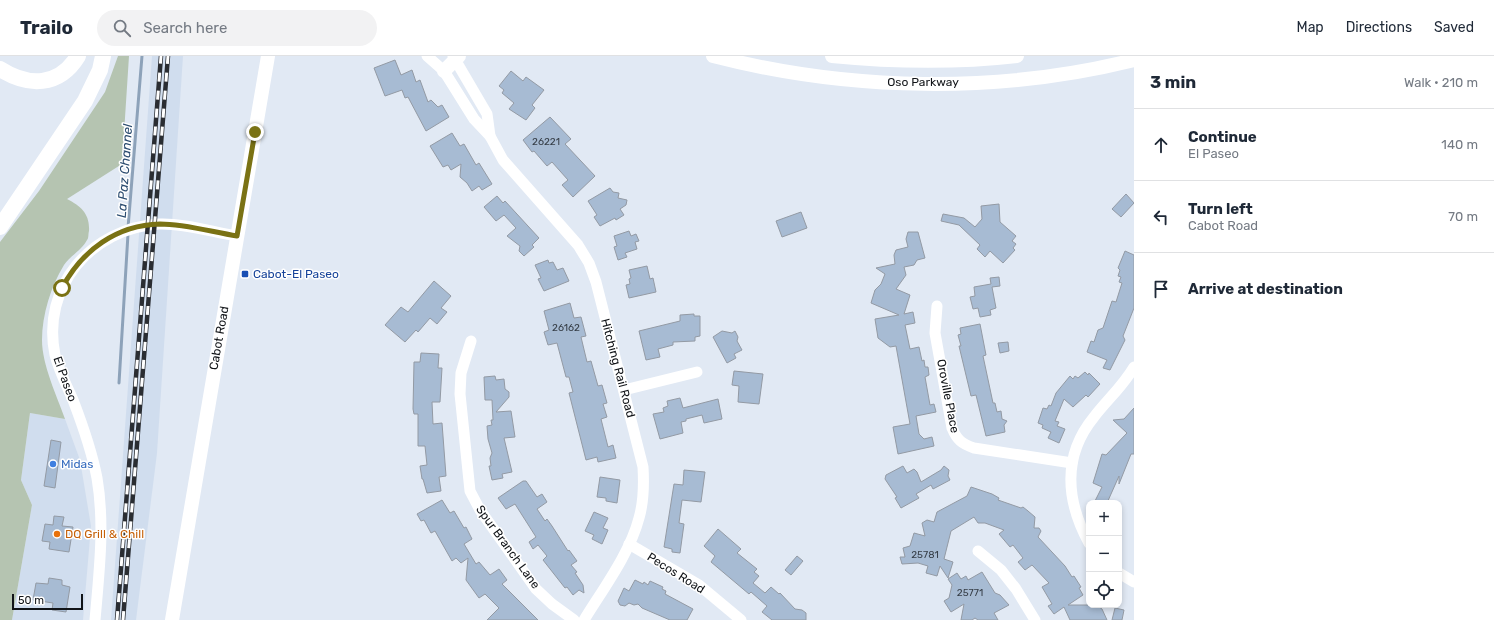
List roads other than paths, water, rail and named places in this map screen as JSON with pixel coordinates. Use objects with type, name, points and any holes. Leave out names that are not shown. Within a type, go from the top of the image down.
[{"type":"highway","points":[[0,69],[14,78],[28,82],[42,81],[54,78],[66,72],[78,56]]},
{"type":"highway","points":[[0,227],[85,101],[96,80],[103,56]]},
{"type":"main road","name":"Cabot Road","points":[[172,620],[268,56]]},
{"type":"main road","name":"Oso Parkway","points":[[713,56],[759,66],[826,77],[862,81],[940,84],[1049,76],[1134,60]]},
{"type":"main road","name":"Oso Parkway","points":[[832,56],[916,62],[959,61],[1017,56]]},
{"type":"main road","points":[[444,71],[456,57]]},
{"type":"street","name":"Hitching Rail Road","points":[[427,56],[444,71],[474,119],[490,136],[503,160],[563,227],[589,263],[596,282],[643,466],[644,495],[639,519],[628,544],[584,620]]},
{"type":"street","name":"Hitching Rail Road","points":[[456,57],[487,114],[490,136]]},
{"type":"street","name":"El Paseo","points":[[95,620],[102,538],[101,507],[97,478],[88,444],[59,368],[54,346],[54,324],[58,300],[73,269],[99,244],[123,231],[136,227],[160,224],[237,236]]},
{"type":"street","name":"Oroville Place","points":[[937,306],[935,333],[952,428],[956,438],[964,445],[974,448],[1072,463]]},
{"type":"street","name":"Spur Branch Lane","points":[[471,341],[461,373],[460,394],[470,491],[480,510],[536,589],[552,604],[574,620]]},
{"type":"street","points":[[1086,538],[1081,529],[1073,506],[1070,484],[1072,463],[1076,447],[1084,430],[1125,381],[1134,367]]},
{"type":"street","points":[[624,390],[698,372]]},
{"type":"street","name":"Pecos Road","points":[[628,544],[699,585],[741,620]]},
{"type":"street","points":[[978,551],[1001,570],[1016,589],[1035,620]]},
{"type":"street","points":[[1122,574],[1134,582]]},
{"type":"waterway","name":"La Paz Channel","points":[[128,228],[142,56]]},
{"type":"waterway","name":"La Paz Channel","points":[[119,383],[128,234]]},
{"type":"railway","points":[[117,620],[161,56]]},
{"type":"railway","points":[[123,620],[168,56]]},
{"type":"place","name":"Cabot-El Paseo","points":[[245,274]]},
{"type":"place","name":"Midas","points":[[53,464]]},
{"type":"place","name":"DQ Grill & Chill","points":[[57,534]]}]
